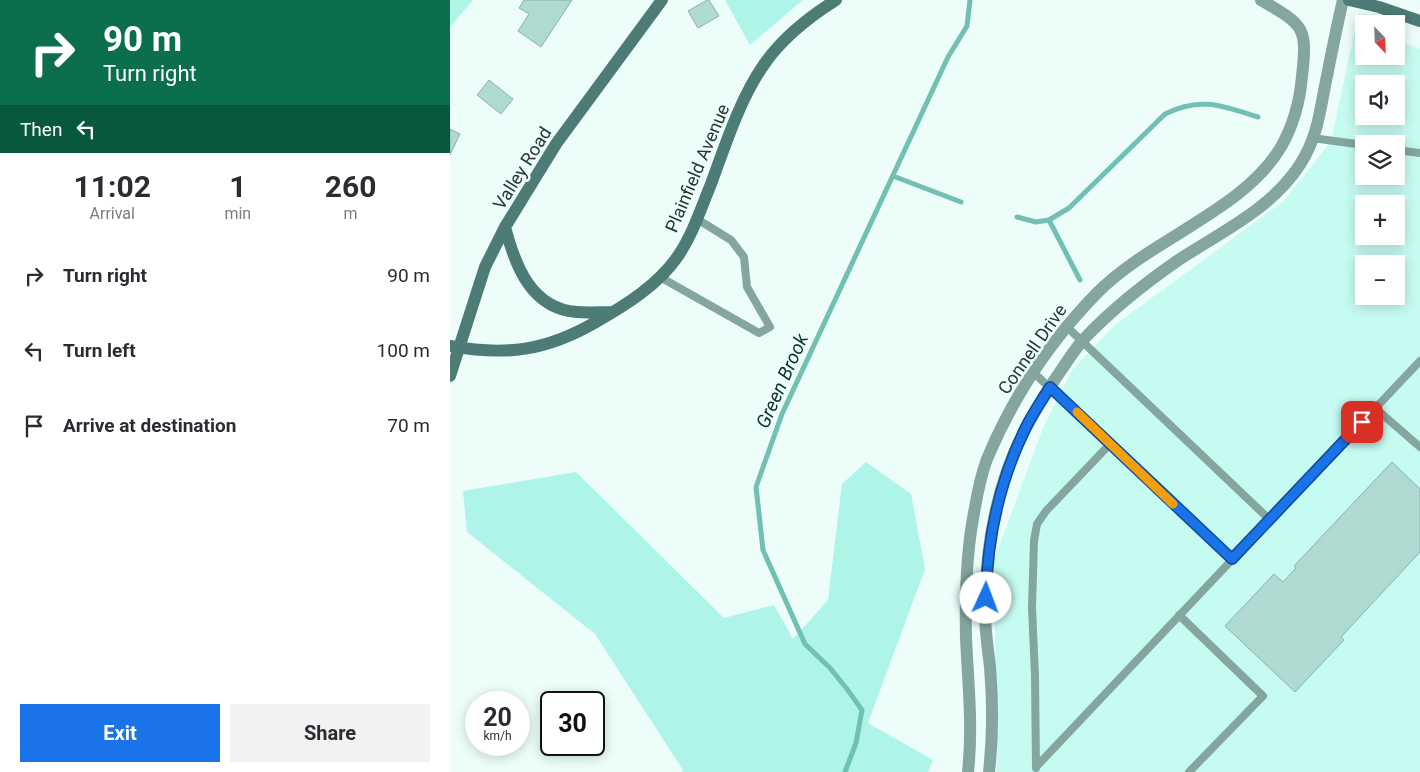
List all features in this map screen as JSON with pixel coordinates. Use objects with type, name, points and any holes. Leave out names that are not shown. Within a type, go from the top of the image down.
[{"type":"main road","name":"Valley Road","points":[[450,376],[454,347],[485,267],[505,228],[556,144],[662,0]]},
{"type":"main road","name":"Plainfield Avenue","points":[[454,347],[506,351],[532,348],[562,340],[614,312],[660,277],[678,256],[697,220],[732,128],[763,66],[788,36],[836,0]]},
{"type":"main road","points":[[1349,0],[1379,7],[1420,21]]},
{"type":"main road","points":[[505,228],[511,250],[520,270],[538,296],[550,304],[576,312],[614,312]]},
{"type":"street","name":"Connell Drive","points":[[968,772],[970,715],[966,636],[968,546],[976,501],[986,462],[1003,423],[1033,372],[1066,326],[1098,291],[1125,268],[1244,189],[1266,167],[1281,147],[1293,121],[1302,81],[1306,49],[1304,36],[1297,24],[1284,13],[1261,0]]},
{"type":"street","name":"Connell Drive","points":[[989,772],[993,738],[991,678],[985,614],[986,565],[996,509],[1006,473],[1026,426],[1082,341],[1113,311],[1176,262],[1262,206],[1282,188],[1302,162],[1322,110],[1326,79],[1343,0]]},
{"type":"lane","points":[[1312,138],[1355,144]]},
{"type":"lane","points":[[1405,151],[1420,153]]},
{"type":"lane","points":[[660,277],[759,333],[770,327],[747,287],[744,257],[731,240],[697,220]]},
{"type":"lane","points":[[1066,326],[1270,520]]},
{"type":"lane","points":[[1035,770],[1420,361]]},
{"type":"lane","points":[[1033,372],[1232,559]]},
{"type":"lane","points":[[1375,408],[1420,447]]},
{"type":"lane","points":[[1035,770],[1035,676],[1032,607],[1035,531],[1041,516],[1110,444]]},
{"type":"lane","points":[[1179,615],[1263,696],[1194,770]]},
{"type":"shaded area","points":[[450,0],[473,0],[450,27]]},
{"type":"shaded area","points":[[725,0],[803,0],[750,45]]},
{"type":"shaded area","points":[[1355,30],[1355,65],[1405,65],[1405,43],[1420,49],[1420,772],[997,772],[994,560],[1043,428],[1072,370],[1115,325],[1284,201],[1331,141]]},
{"type":"shaded area","points":[[866,462],[911,494],[925,569],[868,723],[933,760],[928,772],[682,772],[683,770],[595,634],[467,532],[463,491],[576,472],[724,618],[774,605],[793,639],[828,600],[842,484]]},
{"type":"building","points":[[524,0],[572,0],[541,47],[518,31],[529,14],[519,8]]},
{"type":"building","points":[[709,0],[719,16],[698,28],[688,11]]},
{"type":"building","points":[[489,80],[513,99],[501,114],[477,95]]},
{"type":"building","points":[[450,129],[460,134],[450,155]]},
{"type":"building","points":[[1392,462],[1420,489],[1420,552],[1341,637],[1344,640],[1295,692],[1225,626],[1274,574],[1283,582],[1296,568],[1294,566]]},
{"type":"waterway","name":"Green Brook","points":[[845,772],[856,743],[862,710],[830,668],[805,644],[763,550],[756,487],[782,414],[948,57],[967,26],[970,0]]},
{"type":"waterway","points":[[1017,217],[1036,222],[1049,220],[1069,208],[1165,114],[1189,105],[1201,104],[1222,106],[1258,117]]},
{"type":"waterway","points":[[893,176],[961,202]]},
{"type":"waterway","points":[[1049,220],[1080,280]]},
{"type":"slow traffic","points":[[1077,412],[1173,504]]},
{"type":"route","points":[[986,598],[986,565],[996,509],[1006,473],[1026,426],[1050,387],[1232,559],[1362,422]]}]
